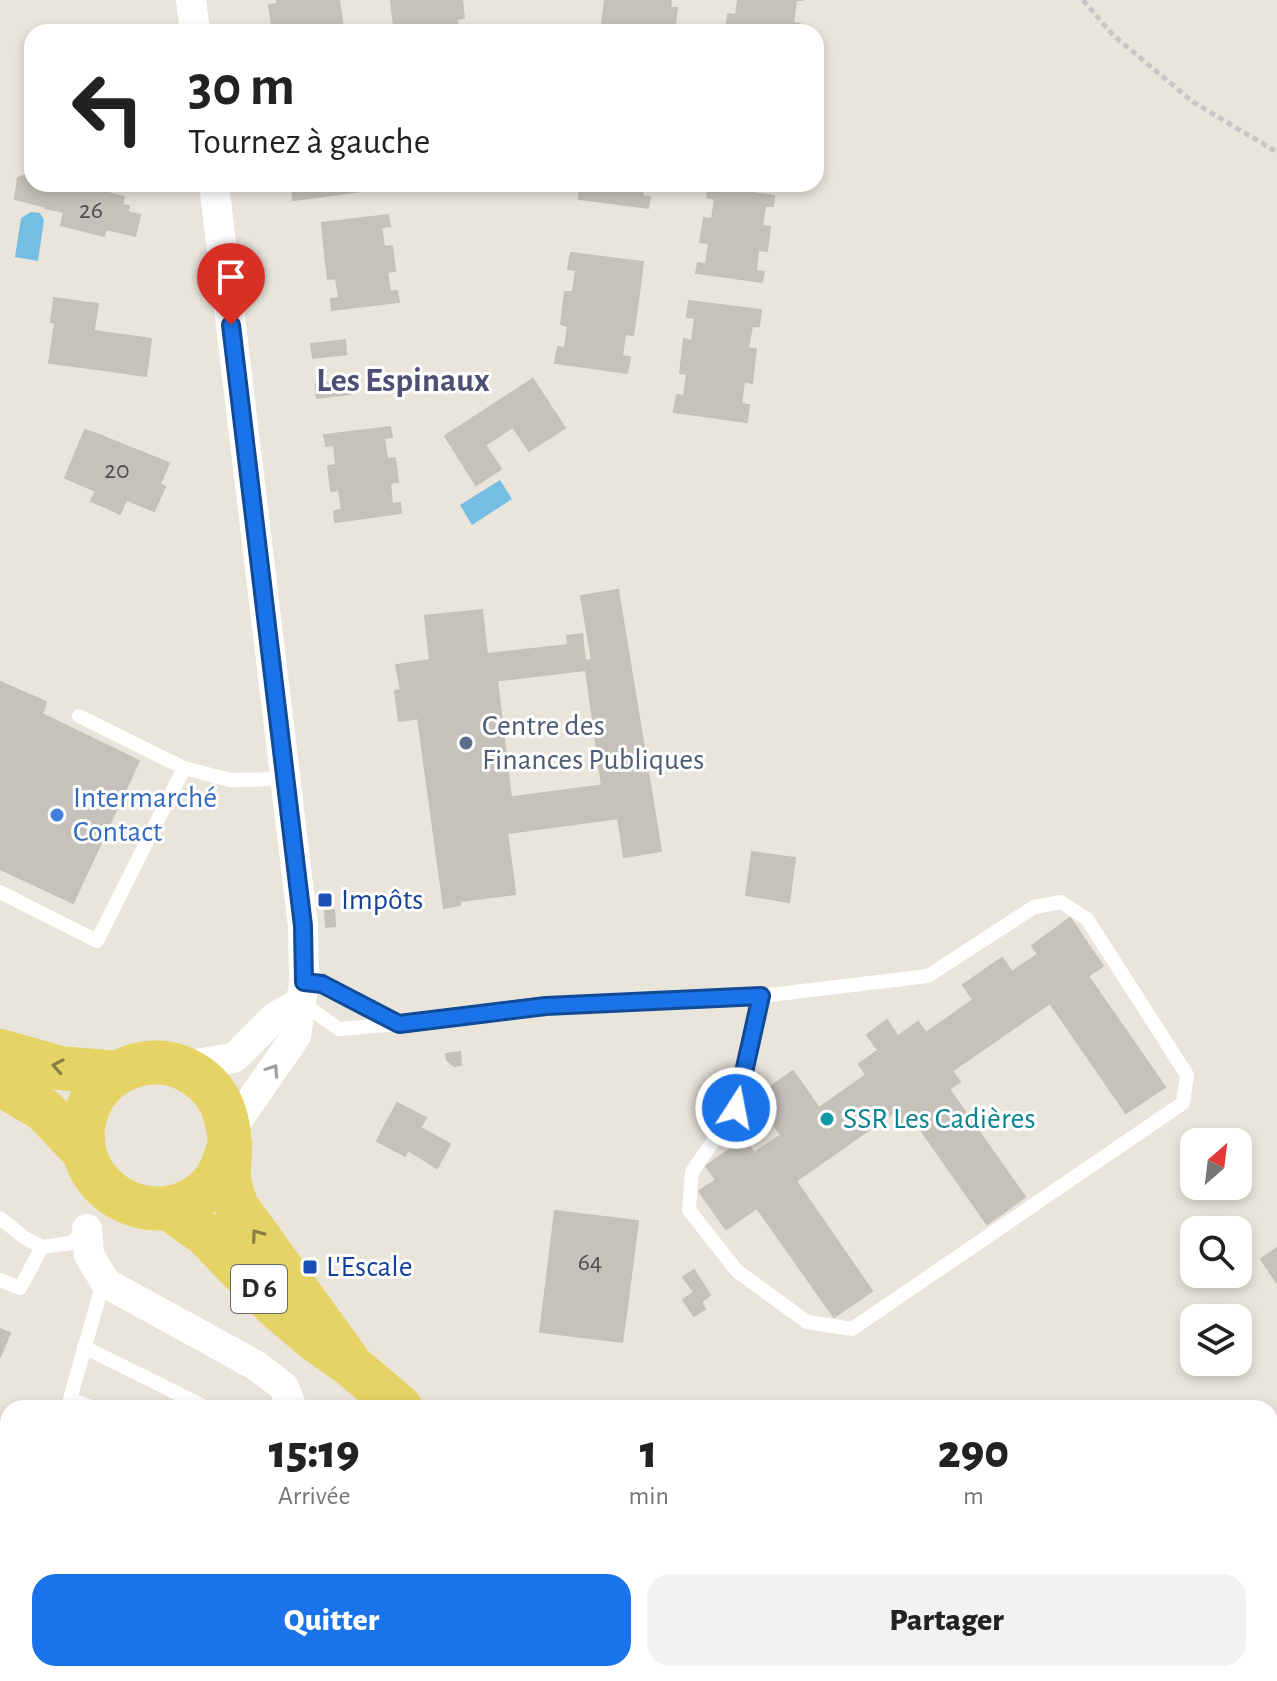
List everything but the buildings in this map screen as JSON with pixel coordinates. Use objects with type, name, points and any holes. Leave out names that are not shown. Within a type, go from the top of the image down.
[{"type":"main road","points":[[0,1051],[60,1068],[117,1073],[148,1063],[181,1066],[200,1076],[215,1092],[226,1111],[230,1137],[223,1166],[211,1186],[192,1200],[166,1209],[142,1208],[122,1202],[105,1189],[88,1163],[44,1110],[0,1084]]},
{"type":"main road","points":[[88,1163],[82,1137],[88,1107],[95,1094],[117,1073]]},
{"type":"main road","name":"D 6","points":[[230,1137],[229,1182],[237,1207],[352,1366]]},
{"type":"main road","name":"D 6","points":[[166,1209],[206,1235],[275,1306],[392,1400]]},
{"type":"street","points":[[191,0],[194,24]]},
{"type":"street","points":[[215,192],[303,926],[303,992],[296,1036],[230,1137]]},
{"type":"street","points":[[181,1066],[234,1058],[303,992]]},
{"type":"street","points":[[88,1163],[89,1255],[106,1283],[257,1366],[284,1387],[289,1400]]},
{"type":"street","points":[[87,1229],[117,1213],[166,1209]]},
{"type":"lane","points":[[79,716],[184,768],[230,780],[286,779]]},
{"type":"lane","points":[[0,892],[97,941],[184,768]]},
{"type":"lane","points":[[399,1024],[322,984],[303,992],[339,1029],[399,1024],[546,1006],[761,996],[928,976],[1034,907],[1061,902],[1087,919],[1187,1075],[1187,1089],[1183,1103],[852,1329],[807,1322],[737,1271],[689,1210],[692,1172],[736,1108],[761,996]]},
{"type":"lane","points":[[0,1218],[42,1247],[71,1243],[87,1229]]},
{"type":"lane","points":[[0,1280],[20,1288],[42,1247]]},
{"type":"lane","points":[[73,1400],[70,1399],[104,1279]]},
{"type":"lane","points":[[84,1347],[191,1400]]},
{"type":"path","points":[[1083,0],[1113,35],[1193,102],[1277,152]]},
{"type":"water","points":[[31,212],[40,213],[44,220],[38,261],[15,257],[21,218]]},
{"type":"water","points":[[500,480],[512,499],[472,525],[460,505]]},
{"type":"place","name":"Centre des Finances Publiques","points":[[466,743]]},
{"type":"place","name":"Intermarché Contact","points":[[57,815]]},
{"type":"place","name":"Impôts","points":[[325,900]]},
{"type":"place","name":"SSR Les Cadières","points":[[827,1119]]},
{"type":"place","name":"L'Escale","points":[[310,1267]]},
{"type":"district","name":"Les Espinaux","points":[[403,381]]},
{"type":"route","points":[[231,325],[303,926],[304,982],[322,984],[399,1024],[546,1006],[761,996],[749,1038],[736,1108]]}]
